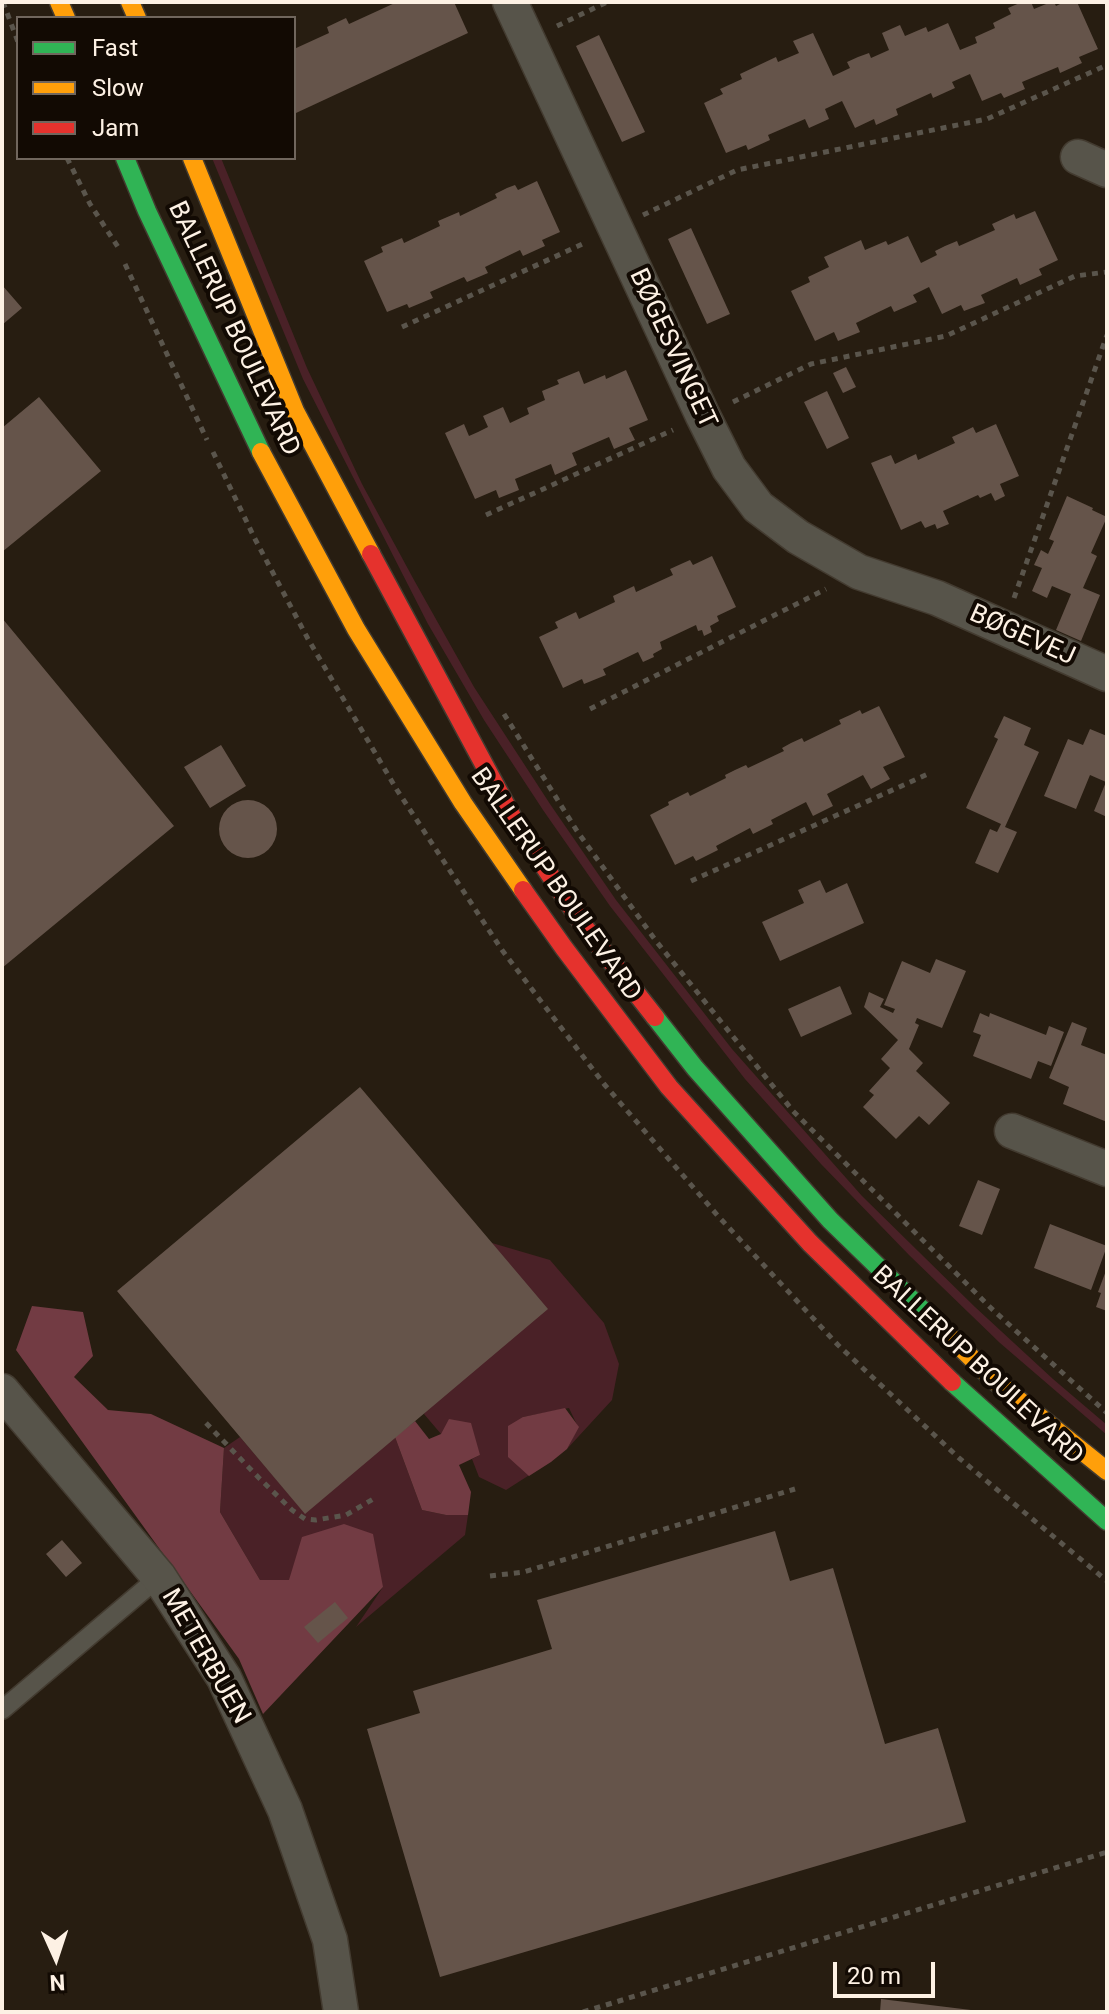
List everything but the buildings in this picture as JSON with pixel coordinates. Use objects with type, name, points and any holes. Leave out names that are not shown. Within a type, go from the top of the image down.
[{"type":"street","name":"BØGESVINGET","points":[[510,2],[729,468],[758,507],[798,537],[859,572],[937,598]]},
{"type":"street","name":"BALLERUP BOULEVARD","points":[[126,160],[250,432],[356,629],[463,803],[564,948],[669,1087],[810,1243],[959,1389],[1107,1521]]},
{"type":"street","name":"BALLERUP BOULEVARD","points":[[193,160],[295,411],[516,824],[586,929],[695,1068],[830,1220],[995,1381],[1107,1471]]},
{"type":"street","name":"BØGEVEJ","points":[[937,598],[1107,674]]},
{"type":"street","points":[[1012,1131],[1107,1169]]},
{"type":"street","name":"METERBUEN","points":[[2,1391],[159,1577],[224,1678],[285,1810],[330,1940],[341,2012]]},
{"type":"lane","points":[[2,1710],[159,1577]]},
{"type":"path","points":[[3,2],[16,37]]},
{"type":"path","points":[[527,40],[607,2]]},
{"type":"path","points":[[402,327],[737,170],[987,119],[1107,65]]},
{"type":"path","points":[[486,515],[811,364],[946,336],[1075,276],[1107,272]]},
{"type":"path","points":[[1004,627],[1107,335]]},
{"type":"path","points":[[590,709],[859,572]]},
{"type":"path","points":[[504,713],[577,831],[656,941],[793,1111],[994,1311],[1107,1413]]},
{"type":"path","points":[[691,881],[928,774]]},
{"type":"path","points":[[206,1423],[259,1478],[305,1519],[346,1515],[375,1498]]},
{"type":"path","points":[[490,1576],[524,1572],[795,1489]]},
{"type":"path","points":[[583,2012],[1107,1852]]},
{"type":"shaded area","points":[[213,160],[222,160],[307,368],[362,484],[414,580],[474,687],[616,900],[732,1049],[862,1196],[975,1307],[1107,1425],[1107,1435],[1000,1343],[821,1164],[745,1079],[610,906],[484,720],[428,624],[303,379]]},
{"type":"shaded area","points":[[492,1243],[550,1260],[604,1323],[619,1364],[612,1400],[567,1449],[578,1427],[569,1408],[523,1417],[531,1474],[506,1490],[479,1477],[472,1459],[480,1455],[441,1434],[424,1414]]},
{"type":"shaded area","points":[[32,1306],[83,1312],[93,1356],[74,1377],[108,1410],[151,1414],[224,1448],[220,1512],[260,1580],[289,1580],[302,1537],[344,1524],[373,1534],[383,1587],[263,1714],[239,1659],[16,1350]]},
{"type":"shaded area","points":[[565,1408],[579,1427],[567,1449],[529,1476],[508,1457],[508,1426],[523,1417]]},
{"type":"shaded area","points":[[449,1419],[471,1423],[480,1455],[459,1465],[471,1492],[468,1515],[422,1510],[395,1437],[415,1421],[429,1439],[441,1434]]},
{"type":"shaded area","points":[[240,1437],[305,1513],[395,1437],[422,1510],[468,1515],[465,1535],[356,1627],[383,1587],[260,1580],[220,1512],[224,1448]]},
{"type":"traffic: fast","points":[[126,160],[261,452]]},
{"type":"traffic: fast","points":[[655,1017],[695,1068],[830,1220],[943,1330]]},
{"type":"traffic: fast","points":[[952,1382],[1107,1521]]},
{"type":"traffic: slow","points":[[59,2],[65,16]]},
{"type":"traffic: slow","points":[[130,2],[136,16]]},
{"type":"traffic: slow","points":[[193,160],[295,411],[371,554]]},
{"type":"traffic: slow","points":[[261,452],[356,629],[463,803],[523,890]]},
{"type":"traffic: slow","points":[[943,1330],[995,1381],[1107,1471]]},
{"type":"traffic: jam","points":[[371,554],[516,824],[586,929],[655,1017]]},
{"type":"traffic: jam","points":[[523,890],[669,1087],[810,1243],[952,1382]]}]
